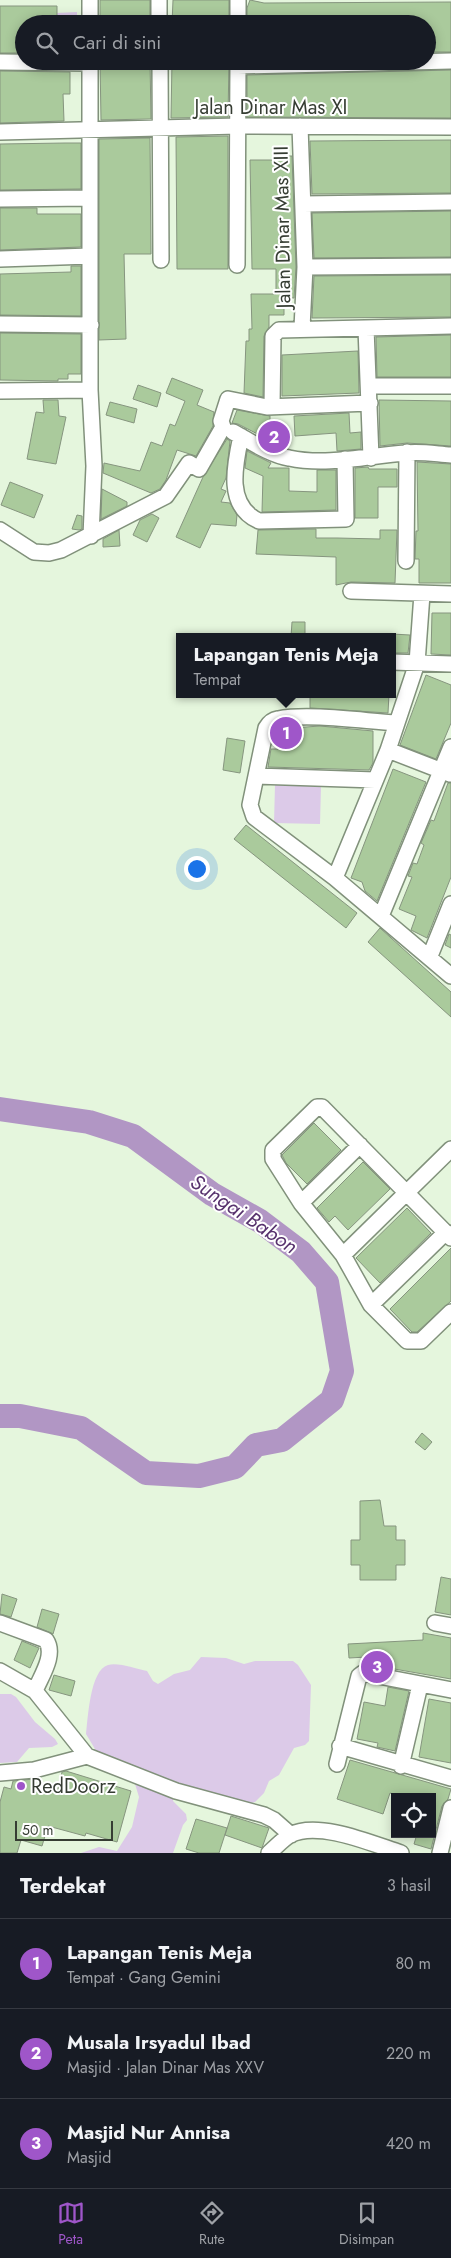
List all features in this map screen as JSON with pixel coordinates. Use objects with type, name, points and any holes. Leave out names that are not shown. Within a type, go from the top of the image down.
[{"type":"street","points":[[90,0],[90,15]]},
{"type":"street","points":[[159,0],[160,15]]},
{"type":"street","points":[[238,0],[238,15]]},
{"type":"street","points":[[436,61],[451,61]]},
{"type":"street","points":[[0,62],[15,62]]},
{"type":"street","points":[[90,70],[92,130],[90,390],[94,466],[92,536]]},
{"type":"street","points":[[160,70],[161,260]]},
{"type":"street","points":[[237,265],[238,70]]},
{"type":"street","name":"Jalan Dinar Mas XI","points":[[0,132],[238,126],[451,127]]},
{"type":"street","name":"Jalan Dinar Mas XIII","points":[[300,126],[305,267],[302,328]]},
{"type":"street","points":[[0,199],[90,198]]},
{"type":"street","points":[[303,204],[451,202]]},
{"type":"street","points":[[0,259],[90,256]]},
{"type":"street","points":[[305,267],[451,266]]},
{"type":"street","points":[[0,324],[91,325]]},
{"type":"street","points":[[272,406],[273,336],[279,330],[451,326]]},
{"type":"street","points":[[366,328],[370,386],[371,458]]},
{"type":"street","points":[[370,386],[451,386]]},
{"type":"street","points":[[0,391],[90,390]]},
{"type":"street","points":[[370,403],[252,406],[228,399],[221,421],[223,427],[275,454],[289,459],[371,458],[407,452],[451,455]]},
{"type":"street","points":[[0,530],[34,552],[49,553],[61,550],[92,536],[166,496],[189,463],[199,469],[223,427]]},
{"type":"street","points":[[241,436],[233,469],[236,490],[248,515],[259,521],[346,519],[346,459]]},
{"type":"street","points":[[406,561],[407,452]]},
{"type":"street","points":[[351,591],[451,594]]},
{"type":"street","points":[[335,878],[388,750],[417,663],[422,594]]},
{"type":"street","points":[[396,662],[451,664]]},
{"type":"street","points":[[396,723],[277,719],[270,722],[266,728],[250,805],[257,822],[335,878],[430,956],[451,976]]},
{"type":"street","points":[[381,916],[446,773],[451,747]]},
{"type":"street","points":[[388,750],[446,773]]},
{"type":"street","points":[[256,776],[375,780]]},
{"type":"street","points":[[430,956],[450,913]]},
{"type":"street","points":[[371,1305],[448,1235],[322,1107],[317,1107],[273,1150],[273,1159],[301,1203],[343,1255],[371,1305],[407,1341],[421,1340],[451,1312]]},
{"type":"street","points":[[301,1203],[360,1145]]},
{"type":"street","points":[[343,1255],[451,1150]]},
{"type":"street","points":[[0,1623],[46,1640],[50,1645],[50,1654],[35,1691]]},
{"type":"street","points":[[435,1623],[451,1626]]},
{"type":"street","points":[[0,1672],[35,1691],[87,1756],[176,1791],[264,1816],[274,1820],[291,1835]]},
{"type":"street","points":[[337,1764],[359,1676],[363,1674],[451,1690]]},
{"type":"street","points":[[401,1766],[420,1685]]},
{"type":"street","points":[[340,1746],[401,1766],[451,1778]]},
{"type":"street","points":[[0,1773],[34,1770],[87,1756]]},
{"type":"street","points":[[440,1853],[451,1808]]},
{"type":"street","points":[[269,1853],[291,1835],[308,1831],[333,1832],[401,1853]]},
{"type":"shaded area","points":[[77,12],[77,15],[57,15],[57,13]]},
{"type":"shaded area","points":[[275,785],[321,786],[320,824],[274,823]]},
{"type":"shaded area","points":[[201,1657],[226,1658],[244,1664],[255,1661],[293,1661],[298,1665],[311,1685],[309,1741],[305,1745],[294,1748],[279,1775],[269,1781],[264,1793],[255,1802],[247,1804],[229,1797],[199,1793],[173,1794],[173,1801],[186,1814],[187,1820],[183,1825],[173,1853],[81,1853],[99,1847],[117,1851],[132,1827],[139,1797],[135,1784],[101,1759],[86,1734],[91,1695],[97,1676],[108,1665],[122,1665],[147,1671],[153,1681],[158,1684],[174,1674],[190,1670]]},
{"type":"shaded area","points":[[0,1694],[11,1694],[16,1697],[35,1722],[55,1739],[58,1744],[52,1747],[29,1748],[17,1762],[0,1763]]},
{"type":"building","points":[[100,0],[150,0],[150,15],[100,15]]},
{"type":"building","points":[[173,0],[229,0],[229,15],[172,15]]},
{"type":"building","points":[[250,0],[264,3],[451,2],[451,52],[436,52],[436,15],[247,15]]},
{"type":"building","points":[[0,6],[57,6],[57,15],[15,15],[15,53],[0,53]]},
{"type":"building","points":[[100,70],[150,70],[151,119],[101,120]]},
{"type":"building","points":[[172,70],[229,70],[228,117],[171,118]]},
{"type":"building","points":[[451,70],[451,118],[247,117],[247,75]]},
{"type":"building","points":[[0,71],[70,72],[70,94],[63,94],[64,121],[0,123]]},
{"type":"building","points":[[228,136],[228,269],[177,269],[176,137]]},
{"type":"building","points":[[150,138],[151,254],[124,254],[126,339],[99,340],[99,139]]},
{"type":"building","points":[[451,140],[451,193],[312,194],[310,141]]},
{"type":"building","points":[[81,143],[81,189],[0,190],[0,144]]},
{"type":"building","points":[[274,156],[292,156],[296,267],[294,298],[284,298],[284,315],[269,315],[269,327],[264,336],[263,397],[244,393],[246,341],[249,341],[249,329],[252,329],[251,294],[276,294],[276,269],[252,269],[250,160],[274,160]]},
{"type":"building","points":[[0,208],[37,208],[37,214],[81,214],[81,247],[0,250]]},
{"type":"building","points":[[451,211],[451,257],[314,258],[312,213]]},
{"type":"building","points":[[71,266],[81,266],[81,316],[0,315],[0,274],[71,272]]},
{"type":"building","points":[[451,275],[451,317],[312,318],[314,276]]},
{"type":"building","points":[[0,333],[81,334],[81,374],[68,374],[68,379],[58,379],[58,381],[0,380]]},
{"type":"building","points":[[451,335],[451,377],[377,377],[376,337]]},
{"type":"building","points":[[358,351],[359,393],[282,396],[282,355]]},
{"type":"building","points":[[172,378],[203,390],[197,405],[214,412],[213,426],[196,456],[177,450],[166,480],[160,489],[151,493],[103,473],[104,463],[140,471],[151,442],[162,446],[170,424],[175,426],[185,401],[166,393]]},
{"type":"building","points":[[138,385],[161,393],[157,407],[133,399]]},
{"type":"building","points":[[43,400],[58,400],[59,416],[66,417],[56,464],[27,459],[36,412],[44,413]]},
{"type":"building","points":[[379,400],[451,401],[451,446],[407,443],[380,446]]},
{"type":"building","points":[[110,402],[137,409],[134,423],[106,415]]},
{"type":"building","points":[[237,410],[270,416],[270,422],[289,433],[281,446],[238,424],[232,423]]},
{"type":"building","points":[[349,413],[350,433],[361,432],[361,449],[337,451],[336,433],[295,436],[294,416]]},
{"type":"building","points":[[227,439],[230,441],[226,478],[221,489],[226,491],[221,502],[230,503],[237,515],[236,526],[211,524],[200,548],[176,537],[203,477]]},
{"type":"building","points":[[247,451],[271,463],[268,468],[289,468],[289,491],[317,492],[317,470],[336,470],[336,510],[262,512],[263,476],[245,468]]},
{"type":"building","points":[[417,462],[451,464],[451,583],[419,583],[419,559],[415,559],[416,531],[418,531]]},
{"type":"building","points":[[368,467],[369,469],[397,469],[397,487],[378,487],[378,518],[355,518],[355,468]]},
{"type":"building","points":[[10,482],[43,495],[34,518],[1,505]]},
{"type":"building","points":[[102,489],[127,502],[127,506],[101,519]]},
{"type":"building","points":[[152,514],[159,518],[147,542],[133,535],[140,520]]},
{"type":"building","points":[[77,515],[82,516],[82,529],[79,530],[72,529]]},
{"type":"building","points":[[316,529],[316,538],[380,539],[380,530],[397,530],[395,583],[351,582],[336,585],[336,557],[256,554],[258,530]]},
{"type":"building","points":[[119,530],[120,546],[103,547],[103,539]]},
{"type":"building","points":[[432,613],[451,613],[451,655],[431,654]]},
{"type":"building","points":[[292,622],[305,622],[305,633],[291,633]]},
{"type":"building","points":[[396,634],[410,635],[408,653],[396,653]]},
{"type":"building","points":[[426,675],[451,685],[451,723],[436,759],[400,745]]},
{"type":"building","points":[[310,698],[389,698],[388,713],[310,708]]},
{"type":"building","points":[[320,726],[373,731],[373,763],[369,770],[268,767],[271,749],[278,749],[278,729]]},
{"type":"building","points":[[227,738],[245,741],[240,773],[223,770]]},
{"type":"building","points":[[393,769],[426,782],[377,901],[365,891],[362,882],[351,878]]},
{"type":"building","points":[[448,783],[451,783],[451,877],[427,938],[411,930],[416,916],[399,909],[412,877],[408,876],[413,863],[417,864],[424,845],[421,843],[431,820],[434,821]]},
{"type":"building","points":[[246,825],[357,913],[346,928],[234,839]]},
{"type":"building","points":[[380,928],[451,992],[451,1017],[368,942]]},
{"type":"building","points":[[449,934],[451,935],[451,948],[445,945]]},
{"type":"building","points":[[314,1123],[341,1150],[307,1184],[286,1163],[282,1155]]},
{"type":"building","points":[[363,1162],[390,1189],[348,1230],[335,1216],[329,1222],[317,1208]]},
{"type":"building","points":[[407,1208],[431,1233],[380,1283],[356,1258]]},
{"type":"building","points":[[451,1248],[451,1301],[417,1332],[412,1332],[390,1309]]},
{"type":"building","points":[[422,1433],[432,1442],[425,1450],[415,1442]]},
{"type":"building","points":[[380,1500],[384,1526],[396,1526],[396,1540],[405,1540],[405,1565],[396,1565],[396,1580],[360,1580],[360,1565],[351,1565],[351,1540],[360,1540],[360,1501]]},
{"type":"building","points":[[441,1577],[451,1579],[451,1615],[435,1612]]},
{"type":"building","points":[[2,1594],[17,1599],[11,1617],[0,1614]]},
{"type":"building","points":[[42,1609],[59,1614],[53,1634],[37,1627]]},
{"type":"building","points":[[423,1633],[451,1638],[451,1679],[366,1664],[367,1657],[349,1658],[348,1644],[423,1640]]},
{"type":"building","points":[[22,1641],[39,1648],[30,1668],[14,1660]]},
{"type":"building","points":[[54,1675],[75,1681],[71,1696],[49,1690]]},
{"type":"building","points":[[388,1687],[409,1691],[395,1751],[377,1747],[378,1743],[357,1739],[364,1702],[385,1706]]},
{"type":"building","points":[[429,1699],[451,1703],[451,1763],[419,1757]]},
{"type":"building","points":[[350,1760],[451,1789],[448,1799],[442,1806],[436,1829],[436,1793],[390,1793],[383,1814],[337,1799]]},
{"type":"building","points":[[66,1771],[131,1791],[117,1842],[86,1833],[85,1836],[48,1826],[42,1846],[21,1840],[17,1853],[0,1853],[0,1802],[4,1787],[11,1789],[13,1781],[34,1779],[32,1786],[57,1793],[62,1772]]},
{"type":"building","points":[[231,1816],[269,1828],[262,1848],[225,1835]]},
{"type":"building","points":[[196,1819],[227,1828],[219,1853],[199,1853],[186,1849]]},
{"type":"building","points":[[416,1838],[434,1838],[431,1849],[414,1844]]},
{"type":"waterway","name":"Sungai Babon","points":[[0,1109],[89,1122],[133,1136],[212,1194],[260,1221],[301,1252],[327,1282],[342,1371],[332,1400],[282,1440],[256,1445],[235,1467],[199,1476],[146,1473],[81,1428],[20,1416],[0,1416]]},
{"type":"place","name":"Musala Irsyadul Ibad","points":[[274,437]]},
{"type":"place","name":"Lapangan Tenis Meja","points":[[286,733]]},
{"type":"place","name":"Masjid Nur Annisa","points":[[377,1667]]},
{"type":"place","name":"RedDoorz","points":[[21,1786]]}]
